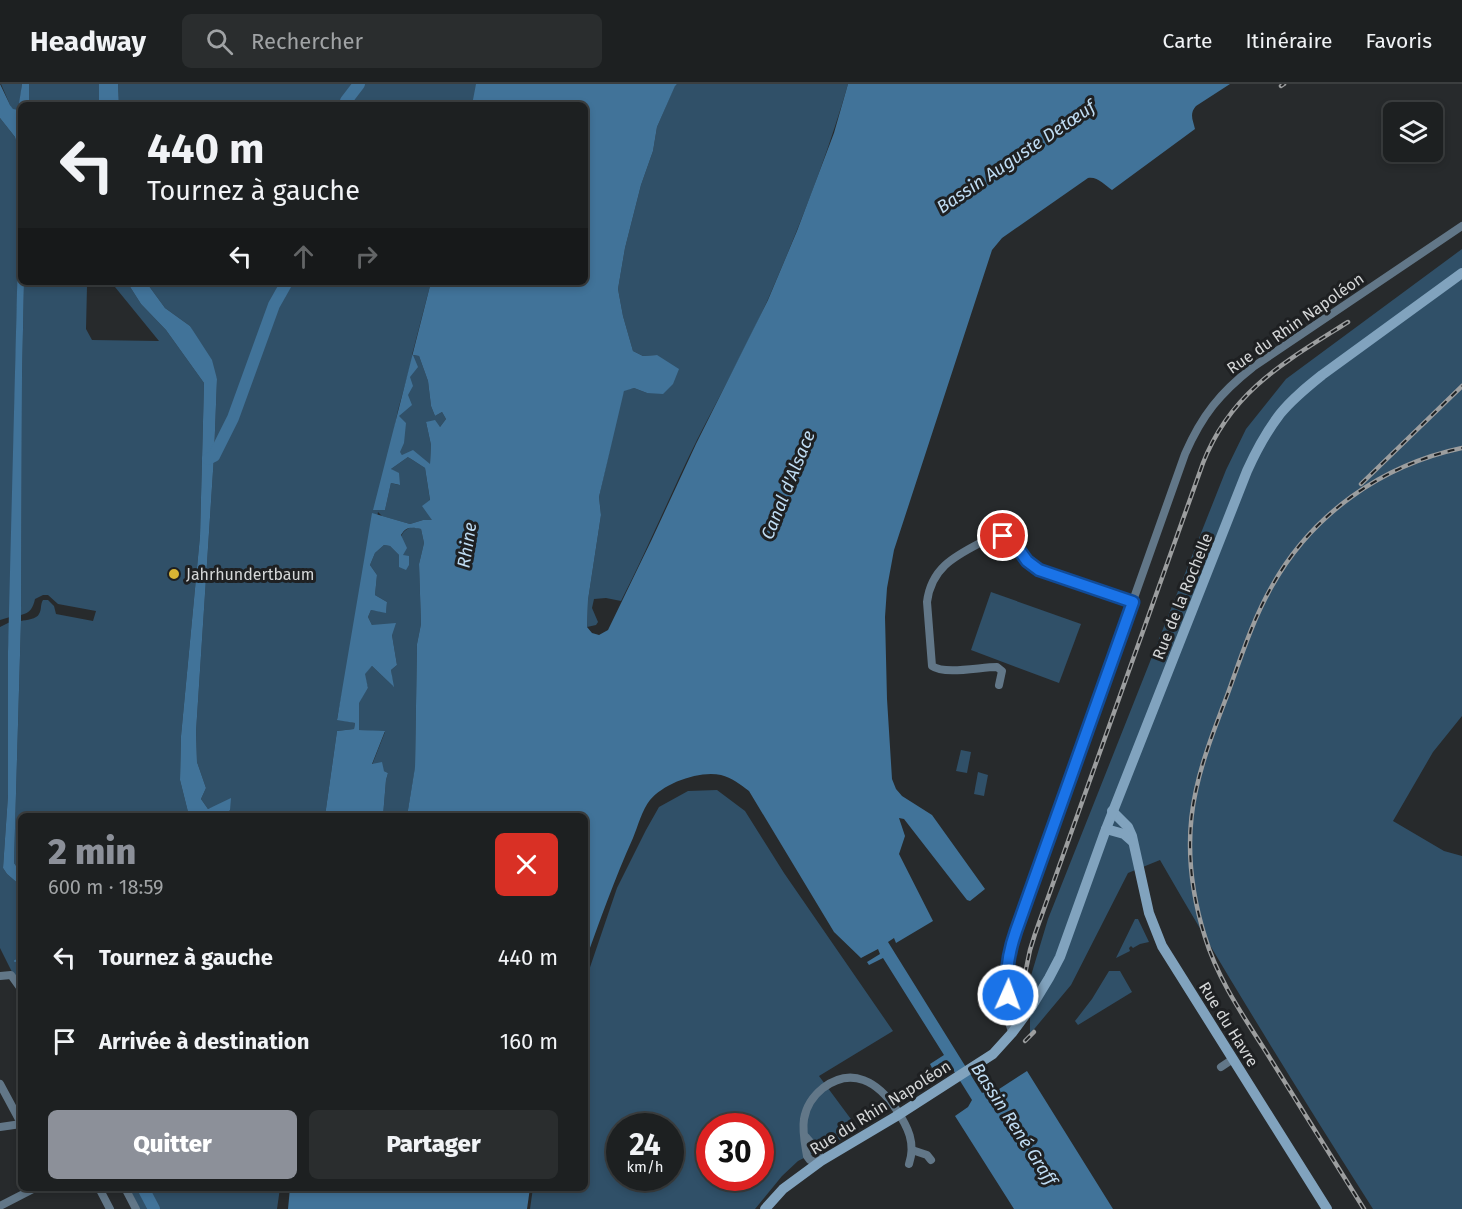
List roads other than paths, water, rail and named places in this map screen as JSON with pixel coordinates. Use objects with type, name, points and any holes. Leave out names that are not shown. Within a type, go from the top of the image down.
[{"type":"main road","name":"Rue de la Rochelle","points":[[1027,1009],[1049,978],[1060,957],[1112,811],[1247,471],[1268,431],[1291,402],[1322,375],[1462,273]]},
{"type":"main road","name":"Rue du Havre","points":[[1112,811],[1128,827],[1132,836],[1146,900],[1162,946],[1327,1209]]},
{"type":"main road","points":[[1106,829],[1128,836],[1134,844]]},
{"type":"main road","name":"Rue du Rhin Napoléon","points":[[765,1209],[819,1158],[844,1147],[993,1054],[1021,1022],[1027,1009]]},
{"type":"street","name":"Rue du Rhin Napoléon","points":[[1012,1033],[1004,1006],[1011,950],[1016,931],[1193,435],[1217,399],[1253,367],[1462,226]]},
{"type":"street","points":[[999,685],[1002,671],[997,667],[949,670],[935,669],[932,666],[928,594],[937,574],[948,561],[956,556],[995,536],[1003,536],[1012,540],[1027,561],[1039,570],[1133,602]]},
{"type":"street","points":[[0,976],[11,975],[18,985]]},
{"type":"street","points":[[1006,986],[1009,1001],[1013,1007],[1027,1009]]},
{"type":"street","points":[[1221,1066],[1233,1059]]},
{"type":"street","points":[[793,1182],[802,1170],[807,1156],[804,1122],[811,1101],[824,1087],[834,1081],[853,1078],[874,1085],[888,1096],[904,1120],[912,1142],[909,1164]]},
{"type":"street","points":[[0,1084],[18,1117]]},
{"type":"street","points":[[0,1127],[18,1124]]},
{"type":"street","points":[[805,1135],[819,1158],[810,1160],[807,1156]]},
{"type":"street","points":[[912,1150],[927,1155],[931,1160]]},
{"type":"street","points":[[0,1206],[29,1191]]},
{"type":"street","points":[[101,1191],[110,1209]]},
{"type":"street","points":[[127,1191],[136,1209]]},
{"type":"water","points":[[0,84],[10,105],[13,109],[18,110],[18,149],[15,137],[0,118]]},
{"type":"water","points":[[22,84],[29,84],[29,102],[19,102]]},
{"type":"water","points":[[99,84],[118,84],[119,102],[99,102]]},
{"type":"water","points":[[476,84],[677,84],[657,127],[653,151],[641,185],[625,248],[618,289],[633,351],[643,356],[657,355],[679,369],[673,384],[663,394],[647,393],[634,388],[624,391],[599,497],[601,515],[588,600],[587,627],[592,633],[599,635],[608,630],[696,444],[768,300],[834,133],[848,84],[1230,84],[1196,106],[1192,114],[1195,129],[1112,190],[1098,180],[1088,178],[1002,238],[992,250],[894,550],[887,588],[885,617],[887,699],[892,779],[902,796],[932,815],[985,889],[970,901],[967,900],[904,819],[899,818],[905,836],[899,854],[933,921],[896,943],[894,938],[888,942],[982,1093],[986,1091],[993,1093],[1027,1071],[1113,1209],[1014,1209],[955,1116],[968,1107],[972,1100],[947,1060],[932,1068],[930,1064],[944,1055],[883,958],[869,965],[867,962],[880,954],[878,949],[861,958],[834,932],[749,791],[732,780],[712,774],[693,776],[664,788],[650,800],[642,813],[588,954],[588,813],[407,813],[415,767],[417,644],[421,624],[419,564],[424,543],[421,529],[410,528],[401,535],[407,548],[403,555],[409,556],[409,565],[406,570],[399,567],[399,555],[390,546],[384,545],[375,553],[370,565],[377,575],[375,595],[387,602],[386,613],[371,610],[368,617],[372,625],[396,623],[392,635],[397,665],[391,670],[394,687],[372,666],[365,674],[368,688],[359,703],[359,730],[385,731],[372,764],[382,762],[384,771],[388,773],[383,813],[325,813],[337,731],[354,729],[355,723],[337,720],[372,513],[410,524],[432,520],[422,506],[430,500],[425,468],[408,457],[391,469],[399,473],[400,485],[391,483],[385,510],[373,510],[430,285],[588,285],[588,102],[473,102]],"holes":[[[413,355],[419,356],[428,381],[431,406],[435,416],[442,412],[446,419],[440,427],[435,420],[426,422],[431,445],[430,464],[413,450],[402,455],[400,452],[404,443],[406,423],[399,416],[412,405],[408,395],[413,386],[410,377],[418,367]]]},
{"type":"water","points":[[18,252],[18,285],[24,285],[21,621],[14,863],[18,869],[18,883],[3,868],[8,795],[8,652]]},
{"type":"water","points":[[129,285],[148,285],[165,308],[190,326],[212,360],[217,379],[196,732],[197,762],[206,788],[201,799],[208,809],[231,798],[228,813],[188,813],[180,780],[181,736],[200,536],[204,383],[166,330],[141,304]]},
{"type":"water","points":[[290,1191],[530,1191],[527,1209],[288,1209]]},
{"type":"waterway","points":[[346,101],[359,84]]},
{"type":"waterway","points":[[208,459],[214,456],[233,418],[274,305],[285,285]]},
{"type":"waterway","points":[[145,1191],[154,1209]]},
{"type":"railway","points":[[1025,974],[1035,934],[1203,463],[1215,438],[1229,416],[1263,380],[1303,350],[1348,322]]},
{"type":"railway","points":[[1361,484],[1462,386]]},
{"type":"railway","points":[[1364,1209],[1241,1012],[1210,953],[1200,919],[1193,882],[1190,845],[1193,808],[1206,753],[1248,638],[1265,599],[1288,560],[1307,536],[1352,496],[1404,467],[1462,448]]},
{"type":"railway","points":[[1025,1041],[1034,1032]]},
{"type":"place","name":"Jahrhundertbaum","points":[[174,574]]},
{"type":"water label","name":"Bassin Auguste Detœuf","points":[[1016,157]]},
{"type":"water label","name":"Canal d'Alsace","points":[[788,485]]},
{"type":"water label","name":"Rhine","points":[[467,545]]},
{"type":"water label","name":"Bassin René Graff","points":[[1014,1124]]}]
